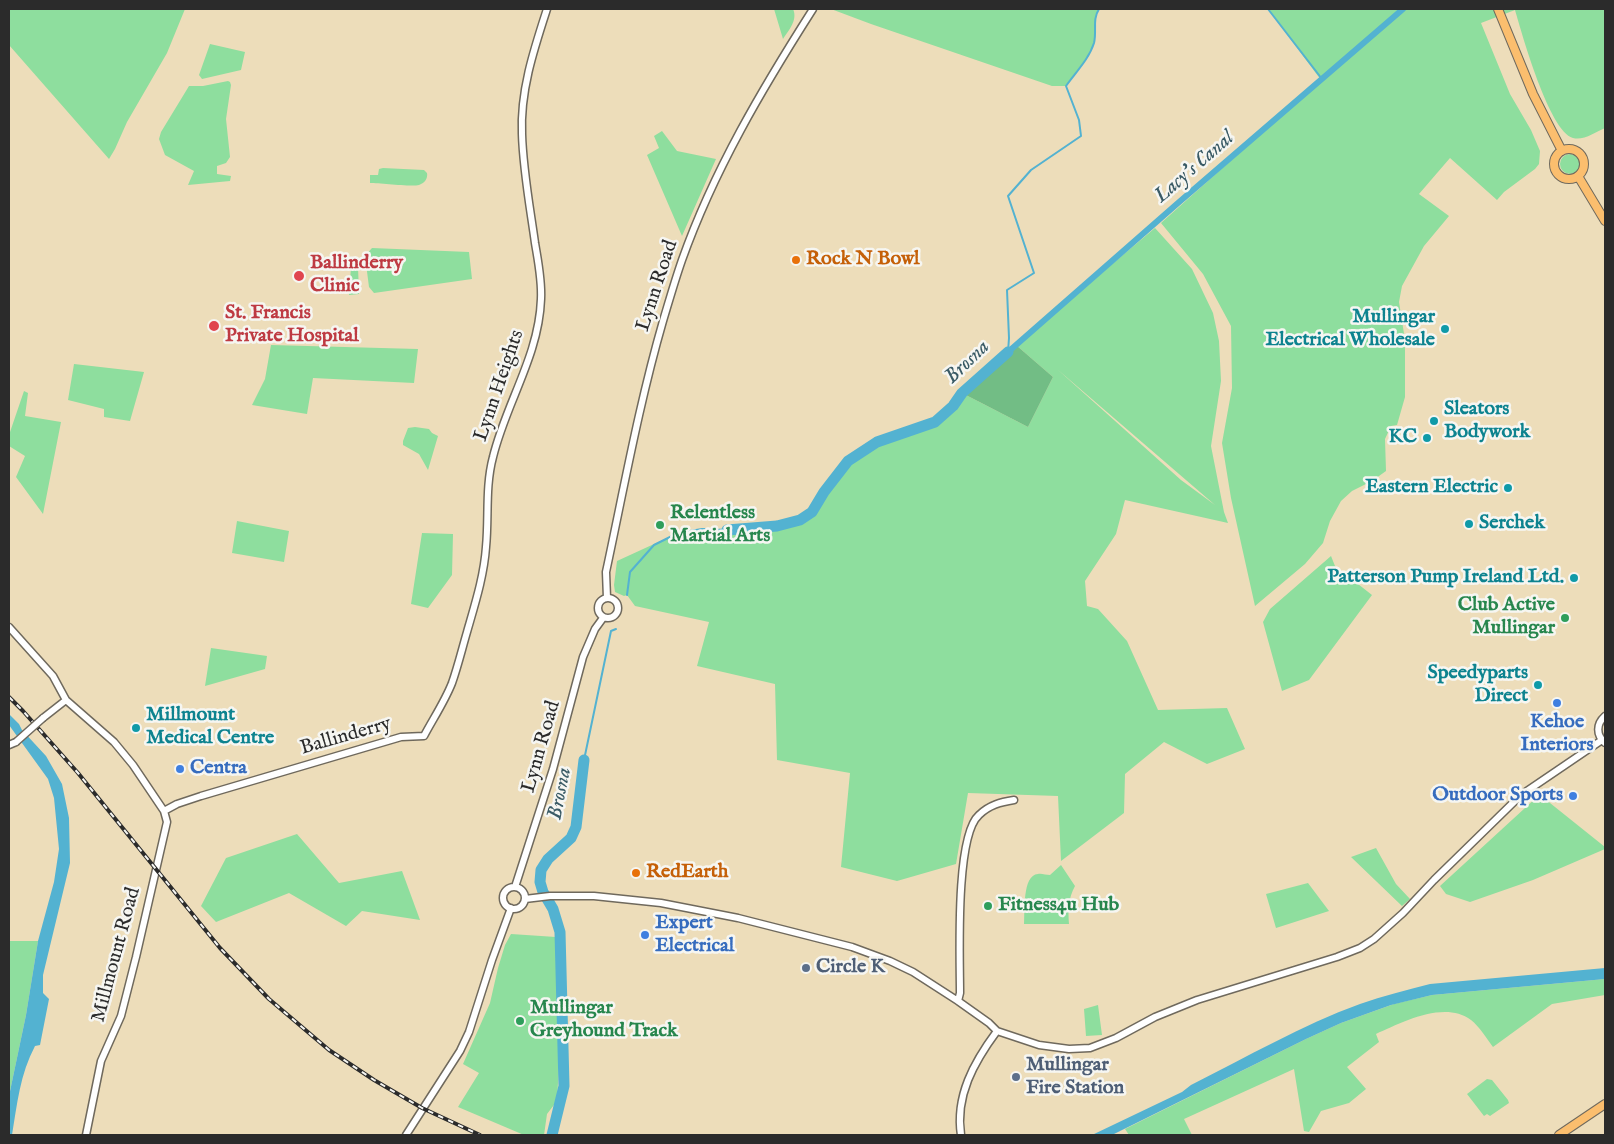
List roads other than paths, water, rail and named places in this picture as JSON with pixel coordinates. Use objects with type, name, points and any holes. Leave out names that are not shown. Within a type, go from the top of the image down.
[{"type":"main road","points":[[1499,12],[1533,94],[1562,151]]},
{"type":"main road","points":[[1570,149],[1582,155],[1584,169],[1578,176],[1564,178],[1557,172],[1554,163],[1562,151],[1570,149]]},
{"type":"main road","points":[[1578,176],[1605,221]]},
{"type":"main road","points":[[1559,1135],[1605,1104]]},
{"type":"street","name":"Lynn Heights","points":[[424,736],[452,683],[482,580],[486,547],[488,488],[492,461],[499,433],[532,350],[538,329],[541,297],[540,276],[522,132],[523,106],[529,70],[547,9]]},
{"type":"street","name":"Lynn Road","points":[[607,598],[606,572],[640,409],[654,353],[682,261],[711,187],[739,133],[773,72],[813,9]]},
{"type":"street","name":"Lynn Road","points":[[607,598],[616,601],[618,609],[614,617],[609,619],[603,618],[598,613],[602,600],[607,598]]},
{"type":"street","name":"Lynn Road","points":[[515,887],[554,769],[583,657],[595,629],[603,618]]},
{"type":"street","points":[[9,627],[52,676],[66,700],[114,742],[133,764],[164,811]]},
{"type":"street","points":[[9,745],[16,742],[66,700]]},
{"type":"street","points":[[525,899],[550,896],[594,896],[661,903],[738,918],[852,947],[905,968],[958,1001],[997,1031],[1039,1045],[1068,1049],[1090,1048],[1116,1038],[1155,1017],[1197,1000],[1337,957],[1360,948],[1374,939],[1403,913],[1521,795],[1604,741],[1599,736],[1598,727],[1605,716]]},
{"type":"street","name":"Ballinderry","points":[[164,811],[177,804],[201,796],[368,746],[401,737],[424,736]]},
{"type":"street","points":[[958,1001],[960,994],[962,867],[968,837],[978,816],[998,802],[1014,800]]},
{"type":"street","name":"Millmount Road","points":[[86,1135],[101,1061],[121,1016],[142,933],[167,822],[164,811]]},
{"type":"street","points":[[515,887],[522,890],[525,899],[519,908],[512,908],[505,904],[503,897],[505,890],[515,887]]},
{"type":"street","points":[[406,1135],[460,1051],[469,1032],[497,944],[512,908]]},
{"type":"street","points":[[961,1135],[961,1100],[966,1082],[978,1059],[997,1031]]},
{"type":"water","points":[[9,714],[46,756],[62,784],[69,818],[70,863],[43,975],[43,993],[49,999],[40,1045],[35,1046],[26,1068],[12,1135],[9,1135],[9,1096],[26,1015],[38,941],[54,882],[59,849],[54,798],[48,779],[9,725]]},
{"type":"water","points":[[1605,968],[1605,979],[1432,995],[1391,1005],[1341,1023],[1306,1039],[1112,1135],[1092,1135],[1182,1092],[1191,1085],[1296,1031],[1338,1012],[1369,1001],[1430,984]]},
{"type":"waterway","name":"Brosna","points":[[1008,352],[1007,290],[1034,273],[1008,196],[1031,170],[1081,136],[1079,120],[1066,86],[1092,49],[1095,39],[1095,21],[1099,9]]},
{"type":"waterway","points":[[1268,9],[1322,79]]},
{"type":"waterway","name":"Lacy's Canal","points":[[1008,352],[1403,9]]},
{"type":"waterway","name":"Brosna","points":[[727,530],[777,526],[800,520],[812,512],[824,492],[848,461],[877,442],[935,422],[953,406],[962,393],[1008,352]]},
{"type":"waterway","name":"Brosna","points":[[627,595],[630,572],[654,545],[678,533],[702,529],[727,530]]},
{"type":"waterway","name":"Brosna","points":[[584,760],[611,631],[616,629]]},
{"type":"waterway","name":"Brosna","points":[[552,1135],[564,1086],[560,932],[553,909],[543,892],[540,882],[541,870],[548,859],[571,838],[576,827],[584,760]]},
{"type":"railway","points":[[9,697],[78,773],[220,948],[269,999],[329,1050],[374,1080],[422,1108],[480,1135]]},
{"type":"place","name":"Rock N Bowl","points":[[796,260]]},
{"type":"place","name":"Ballinderry Clinic","points":[[299,276]]},
{"type":"place","name":"St. Francis Private Hospital","points":[[214,326]]},
{"type":"place","name":"Mullingar Electrical Wholesale","points":[[1445,329]]},
{"type":"place","name":"Sleators Bodywork","points":[[1434,421]]},
{"type":"place","name":"KC","points":[[1427,438]]},
{"type":"place","name":"Eastern Electric","points":[[1508,488]]},
{"type":"place","name":"Serchek","points":[[1469,524]]},
{"type":"place","name":"Relentless Martial Arts","points":[[660,525]]},
{"type":"place","name":"Patterson Pump Ireland Ltd.","points":[[1574,578]]},
{"type":"place","name":"Club Active Mullingar","points":[[1565,618]]},
{"type":"place","name":"Speedyparts Direct","points":[[1538,685]]},
{"type":"place","name":"Kehoe Interiors","points":[[1557,703]]},
{"type":"place","name":"Millmount Medical Centre","points":[[136,728]]},
{"type":"place","name":"Centra","points":[[180,769]]},
{"type":"place","name":"Outdoor Sports","points":[[1573,796]]},
{"type":"place","name":"RedEarth","points":[[636,873]]},
{"type":"place","name":"Fitness4u Hub","points":[[988,906]]},
{"type":"place","name":"Expert Electrical","points":[[645,935]]},
{"type":"place","name":"Circle K","points":[[806,968]]},
{"type":"place","name":"Mullingar Greyhound Track","points":[[520,1021]]},
{"type":"place","name":"Mullingar Fire Station","points":[[1016,1077]]}]
